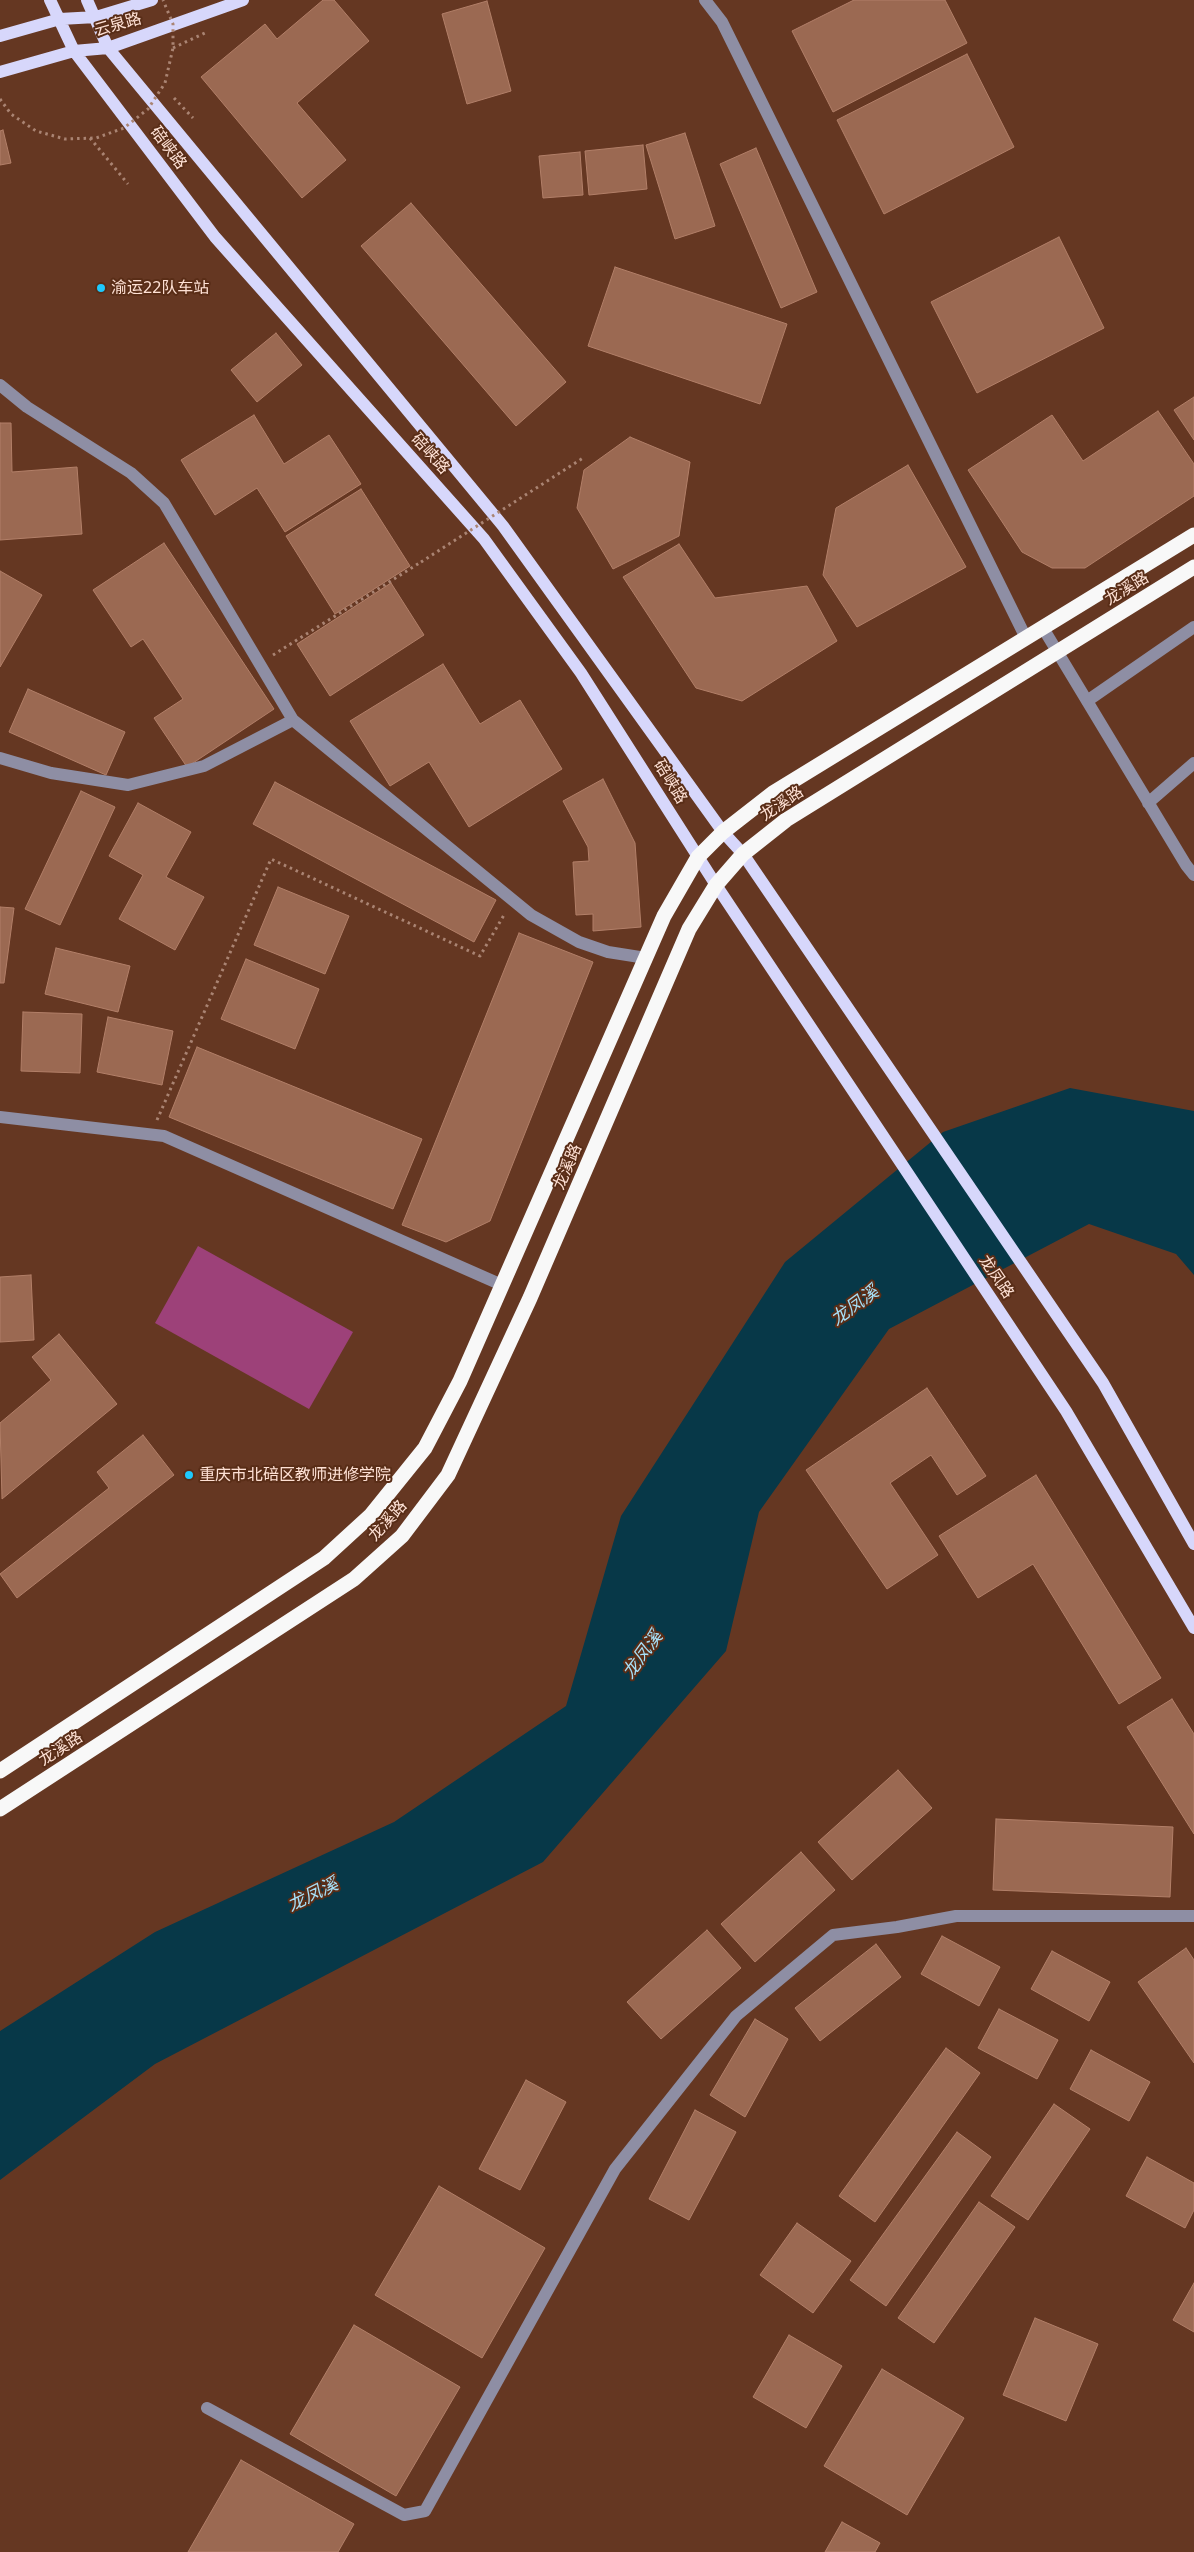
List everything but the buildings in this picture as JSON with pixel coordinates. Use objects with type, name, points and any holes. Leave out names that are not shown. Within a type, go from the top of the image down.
[{"type":"highway","name":"龙溪路","points":[[0,1771],[324,1558],[371,1515],[425,1448],[460,1381],[664,916],[698,857],[723,832],[773,793],[1194,535]]},
{"type":"highway","name":"龙溪路","points":[[0,1809],[354,1579],[402,1536],[448,1475],[530,1298],[689,929],[716,885],[743,854],[786,820],[1194,568]]},
{"type":"main road","name":"碚峡路","points":[[50,0],[74,51],[215,237],[484,539],[581,673],[759,951]]},
{"type":"main road","name":"碚峡路","points":[[87,0],[108,48],[503,526],[723,832],[743,854],[794,926]]},
{"type":"main road","name":"云泉路","points":[[0,36],[60,19],[96,18],[152,0]]},
{"type":"main road","name":"云泉路","points":[[0,72],[74,51],[108,48],[243,0]]},
{"type":"main road","name":"龙凤路","points":[[794,926],[1104,1383],[1194,1544]]},
{"type":"main road","name":"龙凤路","points":[[759,951],[1066,1411],[1194,1628]]},
{"type":"street","points":[[705,0],[726,31],[1026,638]]},
{"type":"street","points":[[0,386],[27,407],[131,472],[164,503],[293,720],[531,915],[579,942],[608,952],[646,958]]},
{"type":"street","points":[[1087,702],[1194,626]]},
{"type":"street","points":[[1043,628],[1148,803],[1194,875]]},
{"type":"street","points":[[0,758],[51,773],[128,785],[204,766],[293,720]]},
{"type":"street","points":[[1148,803],[1194,763]]},
{"type":"street","points":[[0,1117],[164,1136],[502,1285]]},
{"type":"street","points":[[207,2408],[404,2515],[425,2511],[615,2169],[736,2016],[833,1936],[956,1916],[1194,1916]]},
{"type":"path","points":[[0,99],[11,114],[36,131],[66,139],[90,138],[124,128],[148,109],[163,87],[174,48],[173,24],[164,0]]},
{"type":"path","points":[[174,48],[214,29]]},
{"type":"path","points":[[163,87],[193,118]]},
{"type":"path","points":[[90,138],[128,184]]},
{"type":"path","points":[[259,663],[421,562],[582,458]]},
{"type":"path","points":[[150,1134],[271,859],[480,956],[513,900]]},
{"type":"shaded area","points":[[198,1246],[353,1332],[309,1409],[155,1323]]},
{"type":"water","name":"龙凤溪","points":[[1070,1088],[1194,1111],[1194,1275],[1176,1254],[1089,1224],[889,1329],[759,1512],[726,1651],[543,1862],[155,2064],[0,2180],[0,2031],[155,1932],[394,1822],[566,1706],[621,1516],[785,1262],[943,1132]]},
{"type":"place","name":"渝运22队车站","points":[[101,288]]},
{"type":"place","name":"重庆市北碚区教师进修学院","points":[[189,1475]]}]
